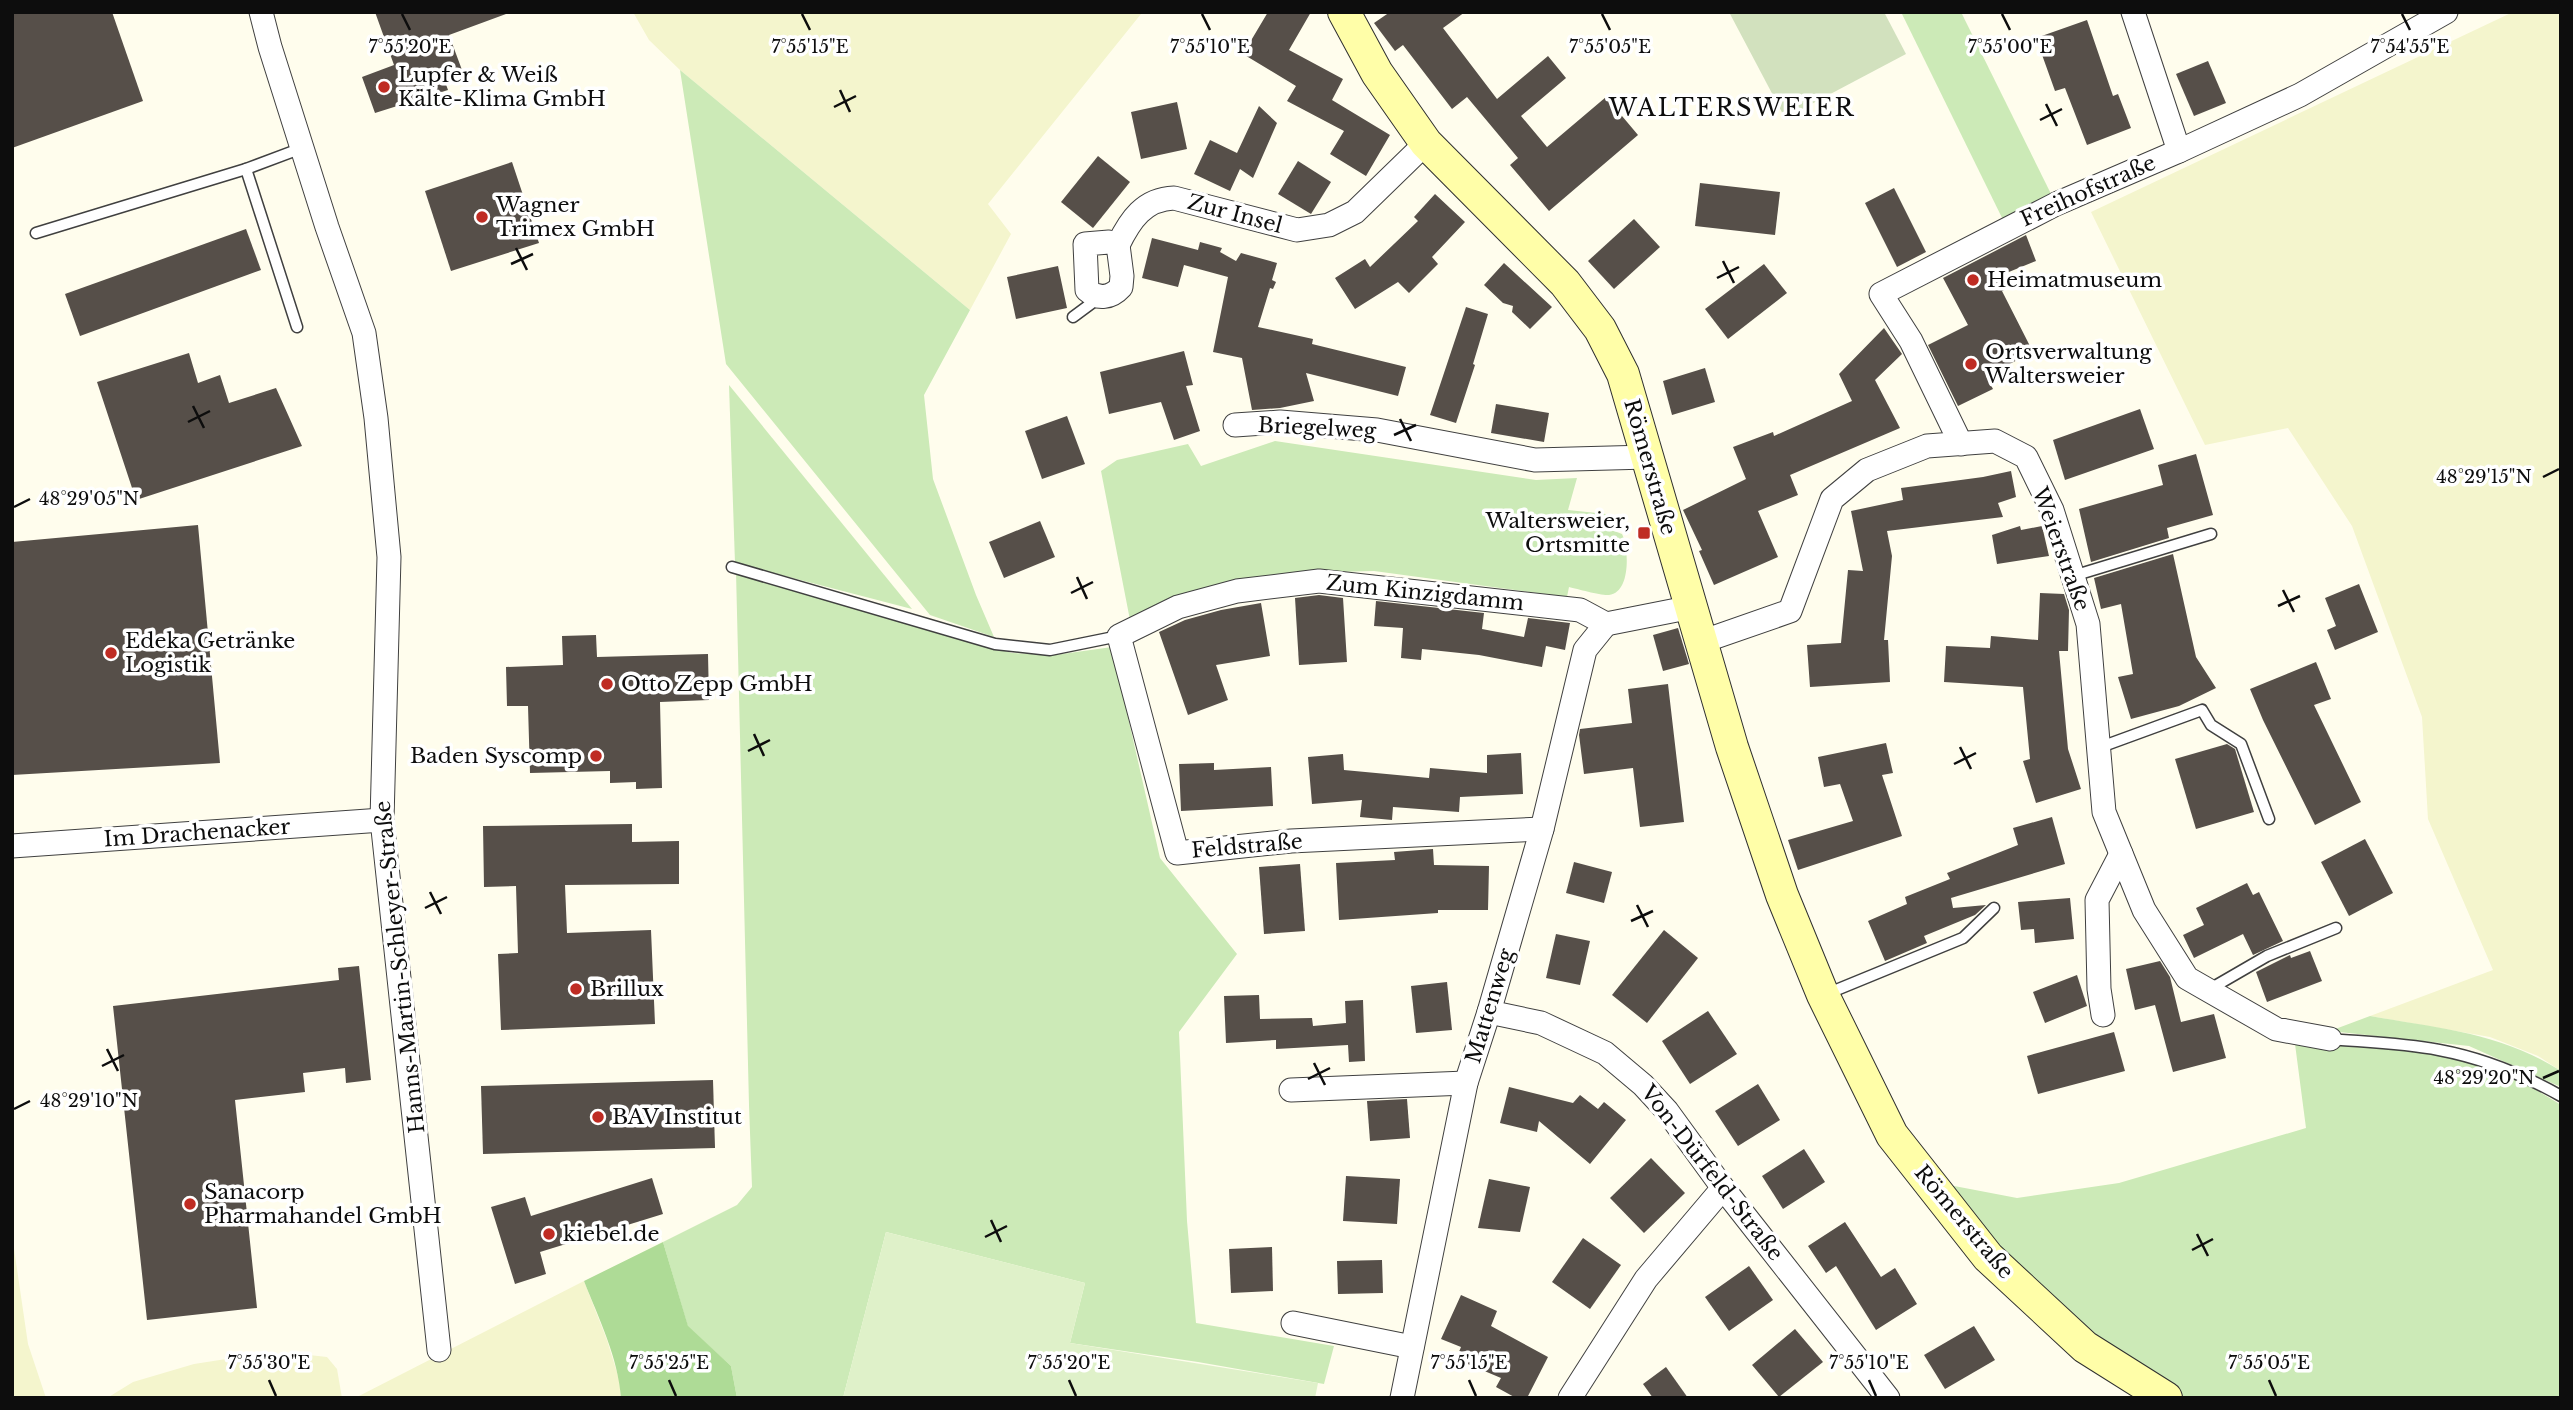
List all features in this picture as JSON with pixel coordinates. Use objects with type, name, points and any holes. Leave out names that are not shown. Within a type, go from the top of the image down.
[{"type":"street","name":"Hanns-Martin-Schleyer-Straße","points":[[261,12],[302,148],[364,333],[376,418],[389,557],[382,820],[439,1350]]},
{"type":"street","name":"Römerstraße","points":[[1344,12],[1377,73],[1426,143],[1565,283],[1600,330],[1623,374],[1732,747],[1782,895],[1823,995],[1892,1135],[1988,1257],[2085,1347],[2166,1398]]},
{"type":"street","points":[[2133,12],[2179,151]]},
{"type":"street","name":"Freihofstraße","points":[[1961,444],[1911,341],[1881,294],[2045,209],[2300,95],[2446,12]]},
{"type":"street","name":"Zur Insel","points":[[1118,245],[1139,212],[1152,201],[1162,198],[1174,198],[1297,230],[1329,225],[1355,212],[1426,143]]},
{"type":"street","points":[[1109,242],[1118,245],[1121,287],[1109,296],[1100,297],[1087,290],[1085,244],[1109,242]]},
{"type":"street","name":"Briegelweg","points":[[1235,425],[1280,422],[1377,430],[1535,460],[1648,457]]},
{"type":"street","name":"Weierstraße","points":[[1701,642],[1790,611],[1832,499],[1867,470],[1927,446],[1995,441],[2026,457],[2052,510],[2088,624],[2104,812],[2144,910],[2187,978],[2276,1029],[2330,1039]]},
{"type":"street","name":"Zum Kinzigdamm","points":[[1119,636],[1178,607],[1237,591],[1319,581],[1580,610],[1606,624]]},
{"type":"street","points":[[1606,624],[1692,607]]},
{"type":"street","name":"Mattenweg","points":[[1402,1398],[1466,1083],[1542,829],[1585,650],[1606,624]]},
{"type":"street","name":"Feldstraße","points":[[1119,636],[1177,853],[1304,841],[1542,829]]},
{"type":"street","name":"Im Drachenacker","points":[[12,846],[382,820]]},
{"type":"street","points":[[2104,1015],[2097,966],[2097,900],[2122,854]]},
{"type":"street","name":"Von-Dürfeld-Straße","points":[[1489,1012],[1541,1023],[1605,1053],[1643,1085],[1667,1111],[1723,1188],[1888,1398]]},
{"type":"street","points":[[1290,1090],[1466,1083]]},
{"type":"street","points":[[1570,1398],[1646,1279],[1723,1188]]},
{"type":"street","points":[[1293,1323],[1412,1347]]},
{"type":"lane","points":[[36,233],[246,169],[302,148]]},
{"type":"lane","points":[[246,169],[296,327]]},
{"type":"lane","points":[[1073,317],[1100,297]]},
{"type":"lane","points":[[2073,576],[2211,534]]},
{"type":"lane","points":[[732,567],[995,644],[1050,650],[1119,636]]},
{"type":"lane","points":[[2098,748],[2202,710],[2211,725],[2241,744],[2269,819]]},
{"type":"lane","points":[[1823,995],[1964,938],[1994,908]]},
{"type":"lane","points":[[2208,990],[2267,956],[2336,928]]},
{"type":"lane","points":[[2330,1039],[2437,1049],[2481,1060],[2527,1077],[2561,1096]]},
{"type":"green space","points":[[633,12],[1141,14],[988,204],[1011,234],[970,310],[680,70],[649,40]]},
{"type":"green space","points":[[1729,12],[1884,12],[1906,54],[1785,118]]},
{"type":"green space","points":[[1901,12],[1961,12],[2056,204],[2007,228]]},
{"type":"green space","points":[[2513,12],[2561,12],[2561,1071],[2538,1056],[2490,1037],[2370,1016],[2493,970],[2428,819],[2422,717],[2352,526],[2288,428],[2205,445],[2091,212]]},
{"type":"green space","points":[[680,70],[970,310],[924,395],[933,479],[994,637],[930,615],[726,364]]},
{"type":"green space","points":[[729,385],[912,609],[735,563]]},
{"type":"green space","points":[[1275,441],[1536,480],[1577,478],[1568,510],[1606,514],[1604,527],[1622,534],[1627,559],[1625,579],[1616,592],[1609,595],[1569,587],[1567,597],[1374,571],[1294,573],[1130,620],[1101,471],[1117,460],[1188,444],[1201,466]]},
{"type":"green space","points":[[736,572],[1012,653],[1055,655],[1112,647],[1160,858],[1237,954],[1179,1032],[1187,1221],[1196,1323],[1334,1346],[1324,1384],[1070,1343],[1085,1283],[886,1232],[843,1398],[737,1398],[731,1366],[688,1327],[663,1242],[737,1205],[752,1187]]},
{"type":"green space","points":[[2370,1016],[2469,1034],[2516,1048],[2561,1071],[2561,1087],[2469,1046],[2330,1031]]},
{"type":"green space","points":[[2295,1044],[2398,1049],[2450,1057],[2499,1071],[2561,1105],[2561,1398],[2177,1398],[2051,1302],[1962,1206],[1949,1185],[2017,1198],[2119,1183],[2306,1128]]},
{"type":"green space","points":[[886,1232],[1085,1283],[1070,1343],[1318,1383],[1315,1398],[843,1398]]},
{"type":"green space","points":[[12,1235],[28,1344],[46,1398],[12,1398]]},
{"type":"green space","points":[[663,1242],[688,1326],[731,1366],[737,1398],[621,1398],[612,1353],[584,1281]]},
{"type":"green space","points":[[584,1281],[607,1340],[619,1379],[621,1398],[355,1398]]},
{"type":"green space","points":[[300,1354],[327,1357],[337,1369],[342,1398],[107,1398],[133,1382],[194,1364],[239,1357]]},
{"type":"building","points":[[12,12],[112,12],[143,101],[12,148]]},
{"type":"building","points":[[375,12],[506,14],[449,35],[462,70],[443,76],[448,90],[375,113],[362,77],[394,65]]},
{"type":"building","points":[[1268,12],[1311,12],[1289,50],[1343,79],[1332,100],[1390,135],[1366,176],[1330,154],[1344,131],[1287,101],[1296,86],[1243,54]]},
{"type":"building","points":[[1390,12],[1465,12],[1443,28],[1497,99],[1548,56],[1566,78],[1521,116],[1547,147],[1606,97],[1638,135],[1549,211],[1510,165],[1518,158],[1467,97],[1452,109],[1403,45],[1395,51],[1374,23]]},
{"type":"building","points":[[2087,20],[2113,96],[2118,94],[2131,128],[2087,145],[2065,88],[2055,91],[2036,38]]},
{"type":"building","points":[[2208,61],[2226,103],[2194,116],[2176,74]]},
{"type":"building","points":[[1177,102],[1187,149],[1141,159],[1131,112]]},
{"type":"building","points":[[1259,106],[1277,123],[1253,178],[1240,169],[1230,191],[1194,174],[1210,140],[1237,153]]},
{"type":"building","points":[[1098,156],[1130,182],[1093,228],[1061,202]]},
{"type":"building","points":[[1298,161],[1331,182],[1311,214],[1278,194]]},
{"type":"building","name":"Wagner Trimex GmbH","points":[[512,162],[539,243],[451,271],[425,191]]},
{"type":"building","points":[[1700,183],[1780,192],[1775,235],[1695,226]]},
{"type":"building","points":[[1894,188],[1926,252],[1897,267],[1865,203]]},
{"type":"building","points":[[1435,194],[1465,222],[1432,257],[1438,264],[1409,293],[1398,282],[1355,309],[1335,278],[1365,259],[1370,267],[1418,221],[1414,217]]},
{"type":"building","points":[[1634,219],[1660,247],[1614,289],[1588,261]]},
{"type":"building","points":[[246,229],[261,270],[80,336],[65,294]]},
{"type":"building","points":[[2026,235],[2036,261],[1999,276],[2006,289],[2002,291],[2033,352],[1986,376],[1993,389],[1958,406],[1928,345],[1968,325],[1943,278]]},
{"type":"building","points":[[1152,238],[1198,250],[1200,242],[1222,248],[1220,252],[1236,261],[1241,253],[1277,263],[1272,280],[1276,282],[1273,289],[1270,288],[1258,327],[1313,339],[1312,344],[1406,367],[1398,396],[1306,373],[1314,401],[1252,410],[1242,358],[1213,352],[1228,277],[1184,265],[1178,287],[1142,278]]},
{"type":"building","points":[[1504,263],[1552,307],[1530,329],[1512,312],[1513,306],[1503,303],[1484,285]]},
{"type":"building","points":[[1764,264],[1787,293],[1728,339],[1705,309]]},
{"type":"building","points":[[1058,266],[1067,308],[1016,319],[1007,277]]},
{"type":"building","points":[[1466,307],[1488,314],[1456,423],[1430,415]]},
{"type":"building","points":[[1884,328],[1902,354],[1875,380],[1900,428],[1790,475],[1798,495],[1758,511],[1778,557],[1714,585],[1699,551],[1702,550],[1683,510],[1746,479],[1733,447],[1773,432],[1774,436],[1852,401],[1839,374]]},
{"type":"building","points":[[1184,351],[1193,385],[1186,386],[1200,431],[1174,440],[1161,402],[1109,414],[1100,372]]},
{"type":"building","points":[[189,353],[198,383],[220,375],[229,403],[276,388],[302,446],[136,500],[97,382]]},
{"type":"building","points":[[1705,368],[1715,402],[1672,415],[1663,381]]},
{"type":"building","points":[[1496,404],[1549,413],[1544,442],[1491,433]]},
{"type":"building","points":[[2140,409],[2154,449],[2065,480],[2053,440]]},
{"type":"building","points":[[1067,416],[1085,464],[1042,479],[1025,431]]},
{"type":"building","points":[[2196,454],[2213,515],[2167,528],[2169,538],[2091,562],[2079,509],[2163,485],[2158,465]]},
{"type":"building","points":[[2011,471],[2016,497],[1998,503],[2003,517],[1887,531],[1892,556],[1884,640],[1888,640],[1890,682],[1810,687],[1807,645],[1841,643],[1848,570],[1863,571],[1851,511],[1903,500],[1901,488]]},
{"type":"building","points":[[1040,521],[1055,557],[1004,578],[989,542]]},
{"type":"building","name":"Edeka Getränke Logistik","points":[[198,525],[220,763],[12,775],[12,542]]},
{"type":"building","points":[[2020,526],[2021,530],[2042,526],[2049,556],[1997,564],[1992,535]]},
{"type":"building","points":[[2173,554],[2196,657],[2216,688],[2179,706],[2131,719],[2118,677],[2133,674],[2121,604],[2101,609],[2094,578]]},
{"type":"building","points":[[2359,584],[2378,632],[2335,650],[2327,630],[2336,626],[2325,598]]},
{"type":"building","points":[[2040,593],[2064,594],[2069,610],[2068,651],[2059,651],[2068,749],[2081,789],[2036,803],[2023,761],[2030,759],[2023,687],[1944,682],[1946,646],[1990,648],[1991,636],[2038,640]]},
{"type":"building","points":[[1319,595],[1343,598],[1347,662],[1299,665],[1295,598]]},
{"type":"building","points":[[1376,601],[1484,613],[1482,629],[1524,637],[1528,618],[1570,623],[1565,650],[1546,646],[1542,667],[1479,655],[1422,649],[1421,660],[1401,658],[1403,628],[1374,626]]},
{"type":"building","points":[[1261,603],[1270,656],[1216,665],[1228,700],[1188,715],[1159,632],[1185,620]]},
{"type":"building","points":[[1678,628],[1689,664],[1663,671],[1653,635]]},
{"type":"building","points":[[596,635],[597,657],[708,654],[709,700],[660,702],[662,788],[636,789],[636,782],[610,783],[610,771],[530,773],[528,706],[507,706],[506,667],[563,665],[562,636]]},
{"type":"building","points":[[2316,662],[2331,699],[2314,705],[2361,802],[2315,825],[2250,689]]},
{"type":"building","points":[[1668,684],[1684,822],[1640,827],[1633,768],[1584,774],[1580,729],[1632,723],[1628,689]]},
{"type":"building","points":[[1886,743],[1893,773],[1882,775],[1902,836],[1798,870],[1788,840],[1853,821],[1840,784],[1824,787],[1818,757]]},
{"type":"building","points":[[2227,744],[2235,749],[2254,812],[2196,829],[2175,759]]},
{"type":"building","points":[[1521,753],[1523,794],[1460,797],[1459,812],[1393,807],[1392,820],[1360,817],[1362,800],[1312,804],[1308,757],[1343,754],[1344,770],[1429,778],[1430,768],[1487,773],[1487,755]]},
{"type":"building","points":[[1214,763],[1214,770],[1271,767],[1273,806],[1181,811],[1179,764]]},
{"type":"building","points":[[2052,817],[2065,864],[1951,898],[1953,908],[1986,905],[1975,915],[1924,936],[1927,943],[1885,961],[1868,921],[1907,904],[1905,897],[1950,879],[1947,873],[2018,845],[2013,828]]},
{"type":"building","points":[[632,824],[632,842],[679,841],[679,884],[565,885],[567,933],[651,930],[655,1024],[501,1030],[498,954],[518,953],[516,886],[484,887],[483,826]]},
{"type":"building","points":[[2365,839],[2393,893],[2349,916],[2321,862]]},
{"type":"building","points":[[1433,849],[1434,865],[1489,866],[1488,910],[1438,910],[1438,913],[1339,920],[1336,863],[1395,860],[1394,852]]},
{"type":"building","points":[[1574,862],[1612,872],[1604,903],[1566,893]]},
{"type":"building","points":[[1300,864],[1305,931],[1264,934],[1259,867]]},
{"type":"building","points":[[2247,883],[2253,895],[2259,892],[2283,941],[2253,955],[2243,934],[2194,958],[2183,935],[2204,925],[2196,908]]},
{"type":"building","points":[[2070,898],[2074,939],[2035,943],[2034,929],[2021,930],[2018,902]]},
{"type":"building","points":[[1664,930],[1698,958],[1647,1023],[1612,995]]},
{"type":"building","points":[[1556,934],[1590,941],[1580,985],[1546,978]]},
{"type":"building","points":[[2310,951],[2322,981],[2267,1002],[2256,972],[2290,955],[2291,958]]},
{"type":"building","points":[[2160,961],[2170,977],[2181,1022],[2214,1014],[2226,1058],[2173,1072],[2155,1005],[2135,1010],[2126,969]]},
{"type":"building","name":"Sanacorp Pharmahandel GmbH","points":[[359,966],[371,1080],[346,1083],[345,1068],[303,1073],[305,1092],[235,1100],[257,1308],[147,1320],[113,1006],[339,980],[338,968]]},
{"type":"building","points":[[2077,975],[2087,1006],[2045,1023],[2033,992]]},
{"type":"building","points":[[1447,982],[1452,1030],[1416,1033],[1411,986]]},
{"type":"building","points":[[1259,995],[1260,1019],[1312,1018],[1313,1026],[1346,1023],[1345,1001],[1363,1000],[1365,1061],[1349,1062],[1348,1045],[1276,1049],[1276,1040],[1226,1043],[1224,996]]},
{"type":"building","points":[[1708,1011],[1737,1054],[1690,1084],[1662,1041]]},
{"type":"building","points":[[2114,1032],[2125,1071],[2038,1094],[2027,1056]]},
{"type":"building","name":"BAV Institut","points":[[713,1080],[715,1148],[483,1154],[481,1086]]},
{"type":"building","points":[[1758,1084],[1780,1120],[1738,1146],[1715,1111]]},
{"type":"building","points":[[1509,1087],[1573,1103],[1580,1095],[1598,1109],[1604,1102],[1626,1120],[1590,1164],[1539,1121],[1537,1132],[1500,1123]]},
{"type":"building","points":[[1407,1099],[1410,1138],[1370,1141],[1367,1101]]},
{"type":"building","points":[[1804,1149],[1825,1182],[1783,1209],[1762,1176]]},
{"type":"building","points":[[1651,1158],[1685,1193],[1644,1233],[1610,1198]]},
{"type":"building","points":[[1346,1176],[1400,1179],[1397,1224],[1343,1221]]},
{"type":"building","name":"kiebel.de","points":[[652,1178],[663,1214],[540,1252],[546,1274],[515,1284],[491,1207],[525,1197],[531,1216]]},
{"type":"building","points":[[1489,1179],[1530,1187],[1520,1232],[1478,1228]]},
{"type":"building","points":[[1845,1222],[1881,1277],[1895,1268],[1917,1304],[1876,1330],[1836,1266],[1826,1273],[1808,1246]]},
{"type":"building","points":[[1583,1238],[1621,1265],[1590,1309],[1552,1282]]},
{"type":"building","points":[[1272,1247],[1273,1291],[1231,1293],[1229,1249]]},
{"type":"building","points":[[1382,1260],[1383,1293],[1338,1294],[1337,1261]]},
{"type":"building","points":[[1749,1266],[1773,1300],[1729,1331],[1705,1297]]},
{"type":"building","points":[[1461,1295],[1497,1311],[1491,1326],[1548,1357],[1527,1398],[1516,1398],[1496,1387],[1501,1378],[1456,1359],[1461,1347],[1441,1339]]},
{"type":"building","points":[[1974,1326],[1995,1360],[1945,1389],[1924,1355]]},
{"type":"building","points":[[1795,1329],[1823,1362],[1779,1397],[1752,1365]]},
{"type":"building","points":[[1666,1367],[1688,1398],[1653,1398],[1643,1384]]},
{"type":"place","name":"Lupfer & Weiß Kälte-Klima GmbH","points":[[384,87]]},
{"type":"place","name":"Wagner Trimex GmbH","points":[[482,217]]},
{"type":"place","name":"Heimatmuseum","points":[[1973,280]]},
{"type":"place","name":"Ortsverwaltung Waltersweier","points":[[1971,364]]},
{"type":"place","name":"Waltersweier, Ortsmitte","points":[[1644,533]]},
{"type":"place","name":"Edeka Getränke Logistik","points":[[111,653]]},
{"type":"place","name":"Otto Zepp GmbH","points":[[607,684]]},
{"type":"place","name":"Baden Syscomp","points":[[596,756]]},
{"type":"place","name":"Brillux","points":[[576,989]]},
{"type":"place","name":"BAV Institut","points":[[598,1117]]},
{"type":"place","name":"Sanacorp Pharmahandel GmbH","points":[[190,1204]]},
{"type":"place","name":"kiebel.de","points":[[549,1234]]},
{"type":"district","name":"WALTERSWEIER","points":[[1732,108]]}]
